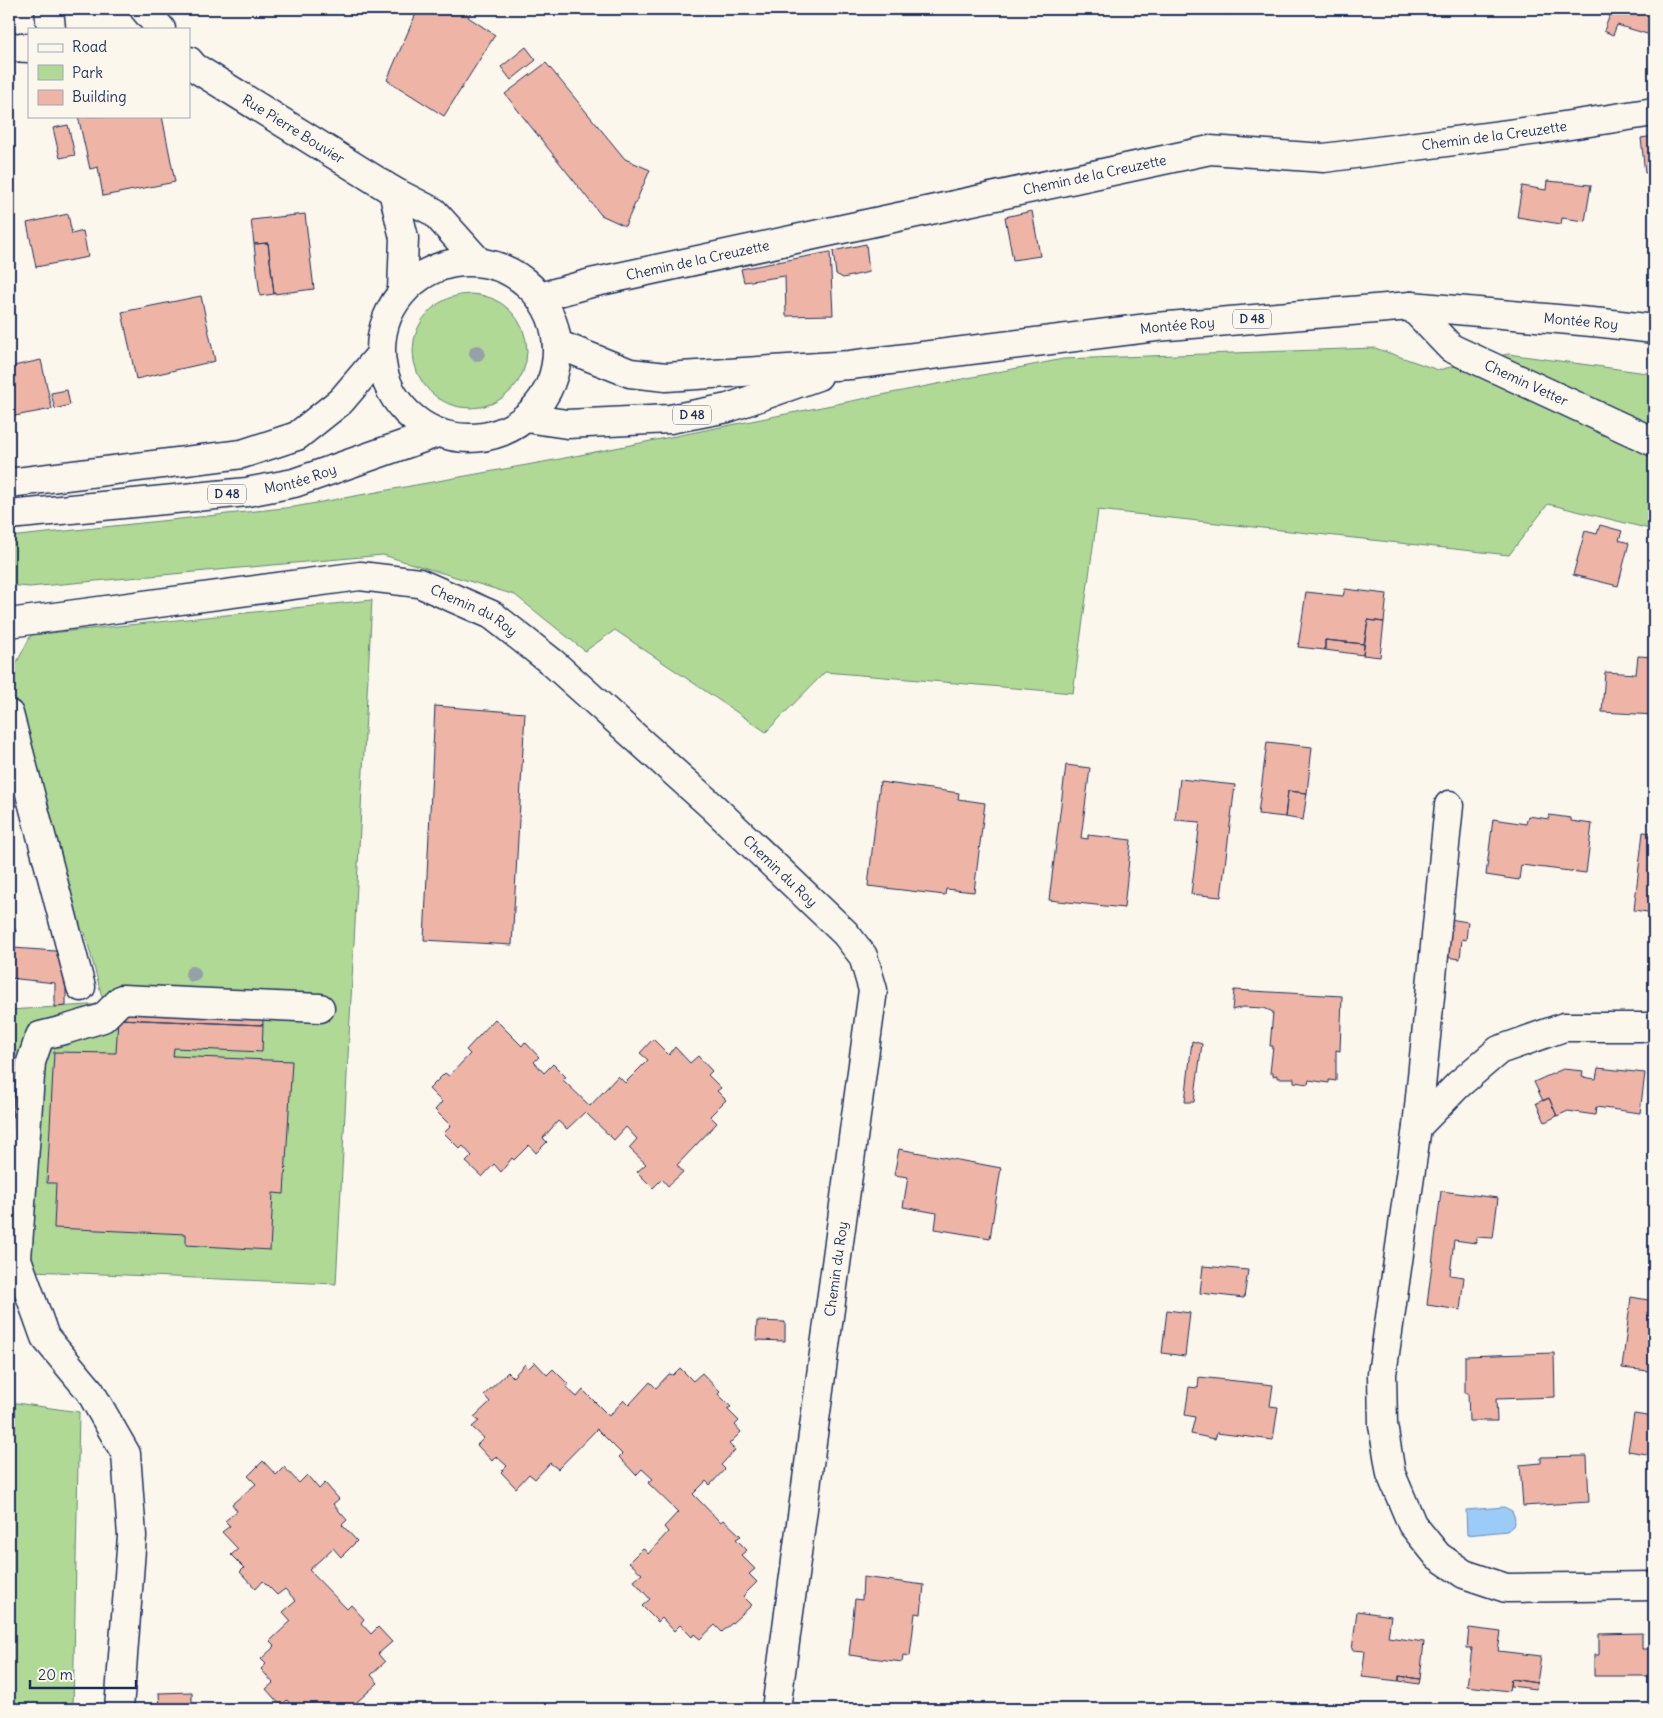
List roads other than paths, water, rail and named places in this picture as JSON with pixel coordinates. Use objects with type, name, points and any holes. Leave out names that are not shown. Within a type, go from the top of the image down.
[{"type":"street","points":[[49,9],[51,28]]},
{"type":"street","points":[[137,28],[138,9]]},
{"type":"street","points":[[144,9],[160,28]]},
{"type":"street","points":[[9,47],[28,48]]},
{"type":"street","name":"Rue Pierre Bouvier","points":[[190,65],[393,191],[434,212],[478,261]]},
{"type":"street","name":"Chemin de la Creuzette","points":[[540,297],[591,282],[1210,150],[1324,158],[1538,130],[1654,112]]},
{"type":"street","points":[[393,191],[404,238],[402,290]]},
{"type":"street","points":[[478,261],[502,267],[523,280],[540,297],[552,319],[557,344],[555,371],[544,397],[526,418],[506,430],[484,438],[460,439],[437,433],[415,421],[397,402],[385,380],[380,355],[382,332],[389,310],[402,290],[424,273],[450,263],[478,261]]},
{"type":"street","name":"Montée Roy","points":[[850,365],[1156,327],[1411,306],[1603,322],[1654,329]]},
{"type":"street","name":"Chemin Vetter","points":[[1411,306],[1451,348],[1654,442]]},
{"type":"street","name":"D 48","points":[[557,344],[630,373],[666,377],[850,365]]},
{"type":"street","points":[[9,482],[242,454],[297,436],[341,401],[380,355]]},
{"type":"street","name":"D 48","points":[[526,418],[567,424],[670,419],[728,408],[850,365]]},
{"type":"street","name":"Montée Roy","points":[[9,515],[256,490],[294,483],[437,433]]},
{"type":"street","name":"Chemin du Roy","points":[[9,623],[360,576],[419,583],[492,615],[553,662],[720,813],[845,933],[863,956],[873,990],[776,1709]]},
{"type":"street","points":[[9,714],[81,987]]},
{"type":"street","points":[[1448,805],[1416,1127],[1382,1374],[1383,1424],[1391,1474],[1412,1524],[1438,1556],[1464,1574],[1506,1588],[1654,1586]]},
{"type":"street","points":[[119,1709],[132,1536],[126,1454],[90,1391],[45,1337],[16,1259],[31,1062],[40,1036],[103,1018],[122,999],[320,1008]]},
{"type":"street","points":[[1416,1127],[1458,1085],[1499,1050],[1564,1027],[1654,1028]]},
{"type":"water","points":[[1504,1507],[1512,1511],[1515,1518],[1513,1526],[1507,1531],[1467,1535],[1466,1510]]}]
